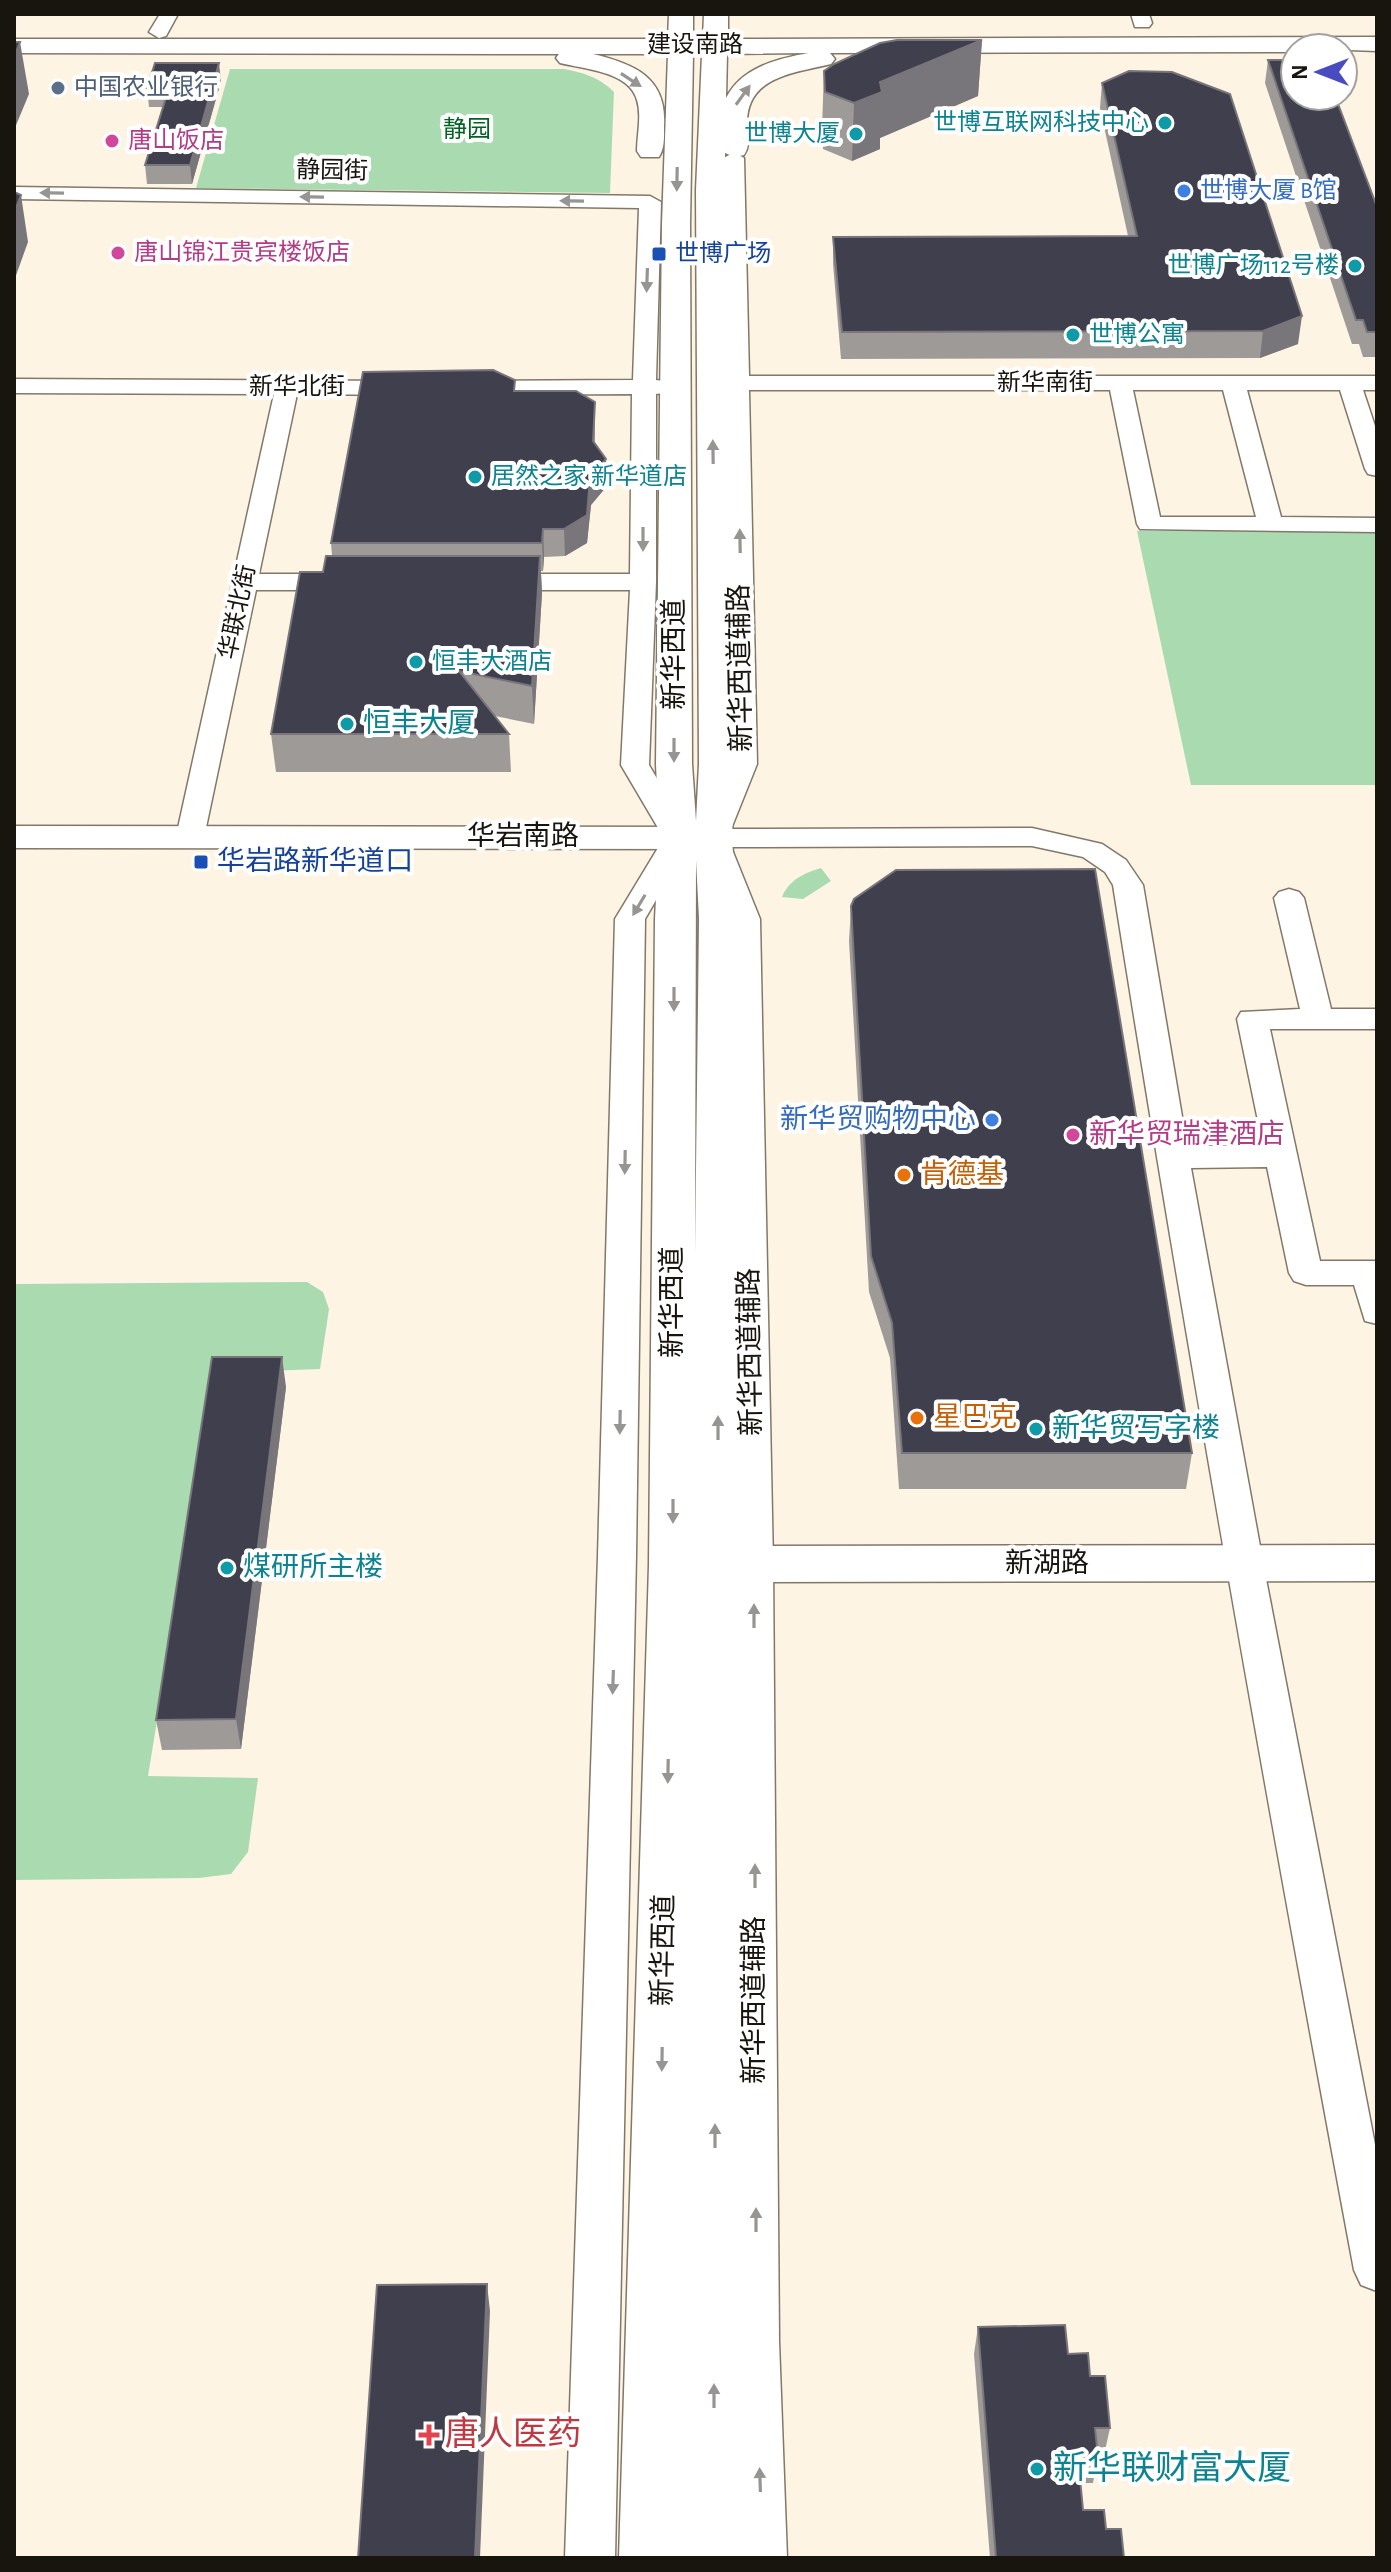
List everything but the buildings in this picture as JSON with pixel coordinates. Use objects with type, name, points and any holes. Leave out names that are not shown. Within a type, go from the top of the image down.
[{"type":"main road","points":[[988,21],[1198,30]]},
{"type":"main road","points":[[462,23],[568,22]]},
{"type":"main road","name":"建设南路","points":[[14,32],[164,23],[262,29],[1377,30]]},
{"type":"main road","points":[[262,29],[334,24]]},
{"type":"main road","points":[[710,190],[734,158],[735,105],[752,84],[781,67],[828,58],[1058,55],[1142,27]]},
{"type":"main road","name":"建设南路","points":[[715,30],[1142,27],[1377,44]]},
{"type":"main road","name":"建设南路","points":[[14,46],[195,48],[681,30]]},
{"type":"main road","name":"新华西道","points":[[681,30],[676,224],[674,764],[718,919],[736,1564],[713,2558]]},
{"type":"main road","name":"新华西道","points":[[651,2558],[673,1565],[674,919],[717,764],[725,383],[710,190],[715,30]]},
{"type":"main road","points":[[195,48],[299,53],[555,56],[599,62],[637,82],[649,96],[650,202],[676,224]]},
{"type":"street","points":[[725,383],[734,158]]},
{"type":"street","name":"静园街","points":[[14,193],[650,202]]},
{"type":"street","points":[[590,2558],[618,1524],[630,919],[696,838],[635,765],[643,582],[644,387],[650,202]]},
{"type":"street","name":"新华南街","points":[[725,383],[1377,383]]},
{"type":"street","points":[[1120,383],[1149,524],[1377,525]]},
{"type":"street","points":[[1233,383],[1271,525]]},
{"type":"street","points":[[1349,383],[1377,469]]},
{"type":"street","name":"新华北街","points":[[14,386],[676,387]]},
{"type":"street","name":"华联北街","points":[[190,837],[287,387]]},
{"type":"street","points":[[245,582],[369,582]]},
{"type":"street","points":[[477,582],[643,582]]},
{"type":"street","name":"华岩南路","points":[[14,837],[1032,837],[1092,850],[1116,866],[1128,885],[1171,1157],[1243,1563],[1377,2270]]},
{"type":"street","points":[[1289,898],[1318,1019]]},
{"type":"street","points":[[1377,1019],[1252,1019],[1306,1273],[1372,1273],[1377,1312]]},
{"type":"street","points":[[1171,1157],[1282,1156]]},
{"type":"street","name":"新湖路","points":[[736,1564],[1377,1563]]},
{"type":"street","name":"新华西道辅路","points":[[736,1564],[762,2558]]},
{"type":"green space","name":"静园","points":[[230,69],[564,69],[585,74],[614,92],[610,193],[196,188]]},
{"type":"green space","points":[[1137,531],[1377,531],[1377,785],[1191,785]]},
{"type":"green space","points":[[821,868],[831,881],[803,899],[782,897],[798,878]]},
{"type":"green space","points":[[307,1282],[323,1292],[329,1309],[320,1369],[214,1373],[148,1776],[258,1778],[248,1852],[231,1874],[199,1878],[14,1880],[14,1284]]},
{"type":"place","name":"中国农业银行","points":[[58,88]]},
{"type":"place","name":"世博互联网科技中心","points":[[1165,123]]},
{"type":"place","name":"世博大厦","points":[[856,134]]},
{"type":"place","name":"唐山饭店","points":[[112,141]]},
{"type":"place","name":"世博大厦 B馆","points":[[1184,191]]},
{"type":"place","name":"唐山锦江贵宾楼饭店","points":[[118,253]]},
{"type":"place","name":"世博广场","points":[[659,254]]},
{"type":"place","name":"世博广场112号楼","points":[[1355,266]]},
{"type":"place","name":"世博公寓","points":[[1073,335]]},
{"type":"place","name":"居然之家 新华道店","points":[[475,477]]},
{"type":"place","name":"恒丰大酒店","points":[[416,662]]},
{"type":"place","name":"恒丰大厦","points":[[347,724]]},
{"type":"place","name":"华岩路新华道口","points":[[201,862]]},
{"type":"place","name":"新华贸购物中心","points":[[992,1120]]},
{"type":"place","name":"新华贸瑞津酒店","points":[[1073,1135]]},
{"type":"place","name":"肯德基","points":[[904,1175]]},
{"type":"place","name":"星巴克","points":[[917,1418]]},
{"type":"place","name":"新华贸写字楼","points":[[1036,1429]]},
{"type":"place","name":"煤研所主楼","points":[[227,1568]]},
{"type":"place","name":"唐人医药","points":[[429,2435]]},
{"type":"place","name":"新华联财富大厦","points":[[1037,2469]]}]
